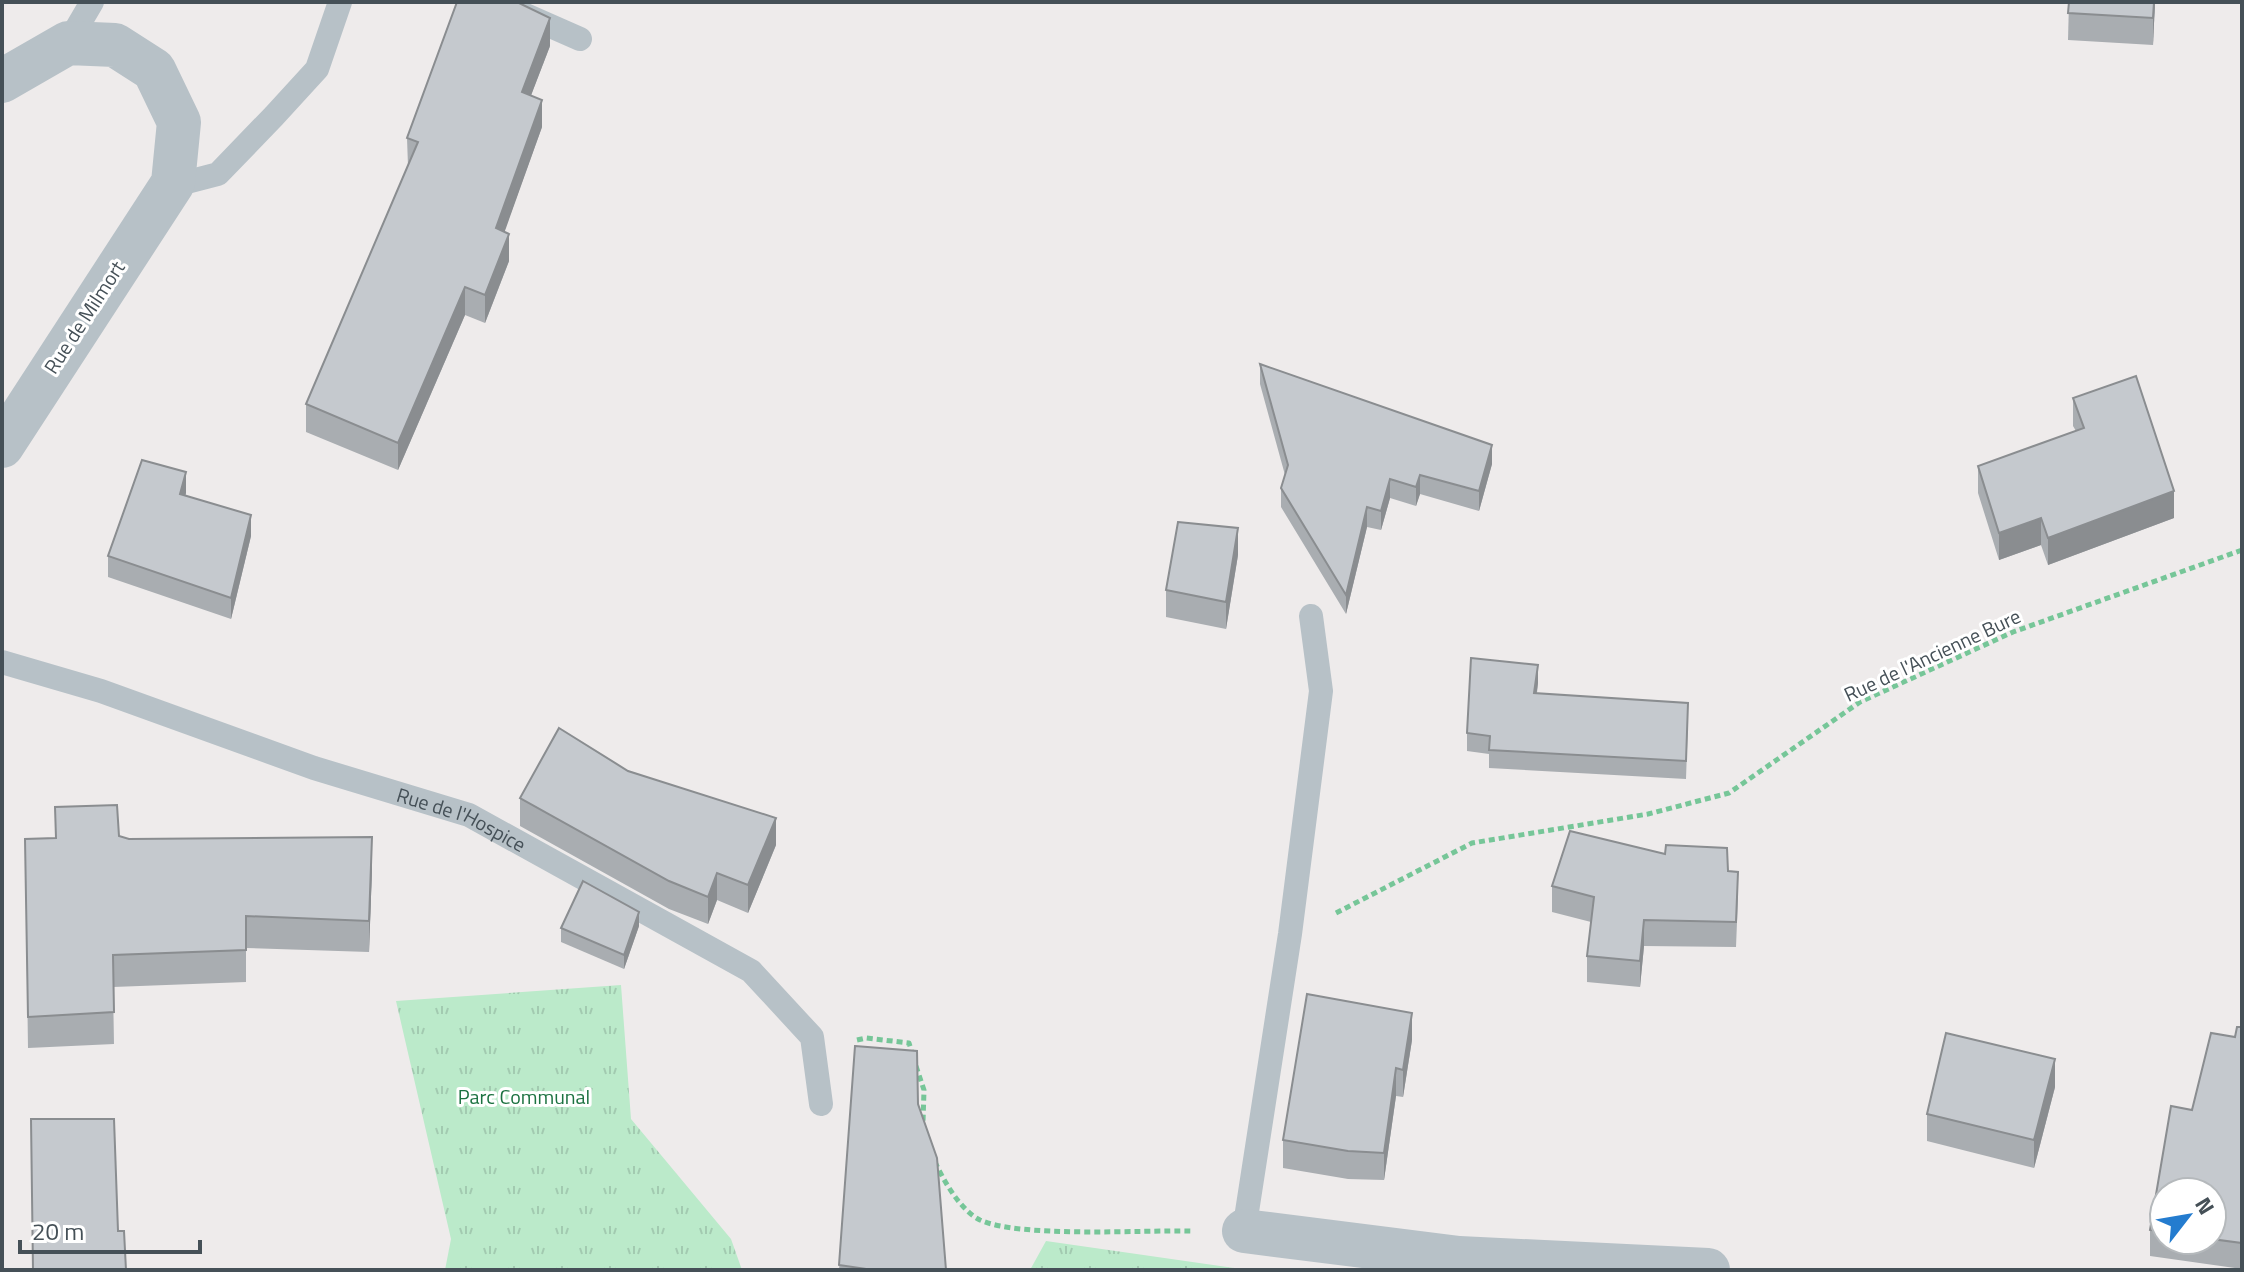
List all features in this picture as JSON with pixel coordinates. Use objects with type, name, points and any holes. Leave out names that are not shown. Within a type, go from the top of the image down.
[{"type":"street","points":[[2,81],[68,43]]},
{"type":"street","name":"Rue de Milmort","points":[[2,446],[173,183],[179,122],[154,70],[115,45],[68,43]]},
{"type":"street","points":[[1244,1231],[1459,1258],[1708,1270]]},
{"type":"lane","points":[[68,43],[92,2]]},
{"type":"lane","points":[[168,187],[218,174],[274,116],[317,69],[340,2]]},
{"type":"lane","points":[[496,2],[580,39]]},
{"type":"lane","points":[[1244,1231],[1290,934],[1321,691],[1311,616]]},
{"type":"lane","name":"Rue de l'Hospice","points":[[2,662],[101,691],[314,768],[469,815],[751,971],[812,1037],[821,1104]]},
{"type":"path","name":"Rue de l'Ancienne Bure","points":[[1327,917],[1472,843],[1648,814],[1729,793],[1860,702],[2013,632],[2242,550]]},
{"type":"path","points":[[866,1038],[909,1043],[924,1090],[923,1132]]},
{"type":"path","points":[[934,1158],[945,1184],[979,1219],[1017,1229],[1244,1231]]},
{"type":"green space","name":"Parc Communal","points":[[621,985],[631,1119],[731,1239],[742,1270],[445,1270],[451,1239],[396,1001]]},
{"type":"green space","points":[[1046,1241],[1248,1270],[1030,1270]]},
{"type":"building","points":[[457,2],[517,2],[550,18],[522,92],[542,100],[496,228],[509,234],[485,295],[465,287],[398,443],[306,404],[418,142],[407,138]]},
{"type":"building","points":[[2069,2],[2154,2],[2153,18],[2068,13]]},
{"type":"building","points":[[1260,364],[1492,445],[1479,491],[1420,475],[1416,487],[1390,479],[1381,511],[1367,507],[1346,595],[1281,488],[1288,465]]},
{"type":"building","points":[[2136,376],[2174,491],[2048,538],[2041,518],[1999,533],[1978,466],[2084,428],[2073,398]]},
{"type":"building","points":[[142,460],[186,472],[180,494],[251,515],[231,598],[108,556]]},
{"type":"building","points":[[1178,522],[1238,528],[1226,602],[1166,590]]},
{"type":"building","points":[[1471,658],[1538,665],[1534,693],[1688,703],[1686,761],[1489,750],[1490,736],[1467,733]]},
{"type":"building","points":[[559,728],[628,771],[776,818],[748,885],[717,873],[708,897],[669,881],[520,798]]},
{"type":"building","points":[[117,805],[119,836],[129,839],[372,837],[369,921],[246,916],[246,950],[113,955],[114,1012],[28,1017],[25,839],[56,838],[55,807]]},
{"type":"building","points":[[1570,831],[1665,854],[1666,845],[1727,848],[1728,871],[1738,872],[1736,922],[1644,920],[1640,961],[1587,956],[1594,897],[1552,886]]},
{"type":"building","points":[[583,881],[639,912],[624,955],[561,928]]},
{"type":"building","points":[[1307,994],[1412,1013],[1403,1070],[1396,1068],[1384,1153],[1348,1151],[1283,1140]]},
{"type":"building","points":[[2237,1027],[2242,1027],[2242,1243],[2228,1241],[2228,1176],[2159,1176],[2171,1106],[2192,1110],[2211,1033],[2235,1037]]},
{"type":"building","points":[[1946,1033],[2055,1059],[2034,1140],[1927,1114]]},
{"type":"building","points":[[855,1046],[917,1051],[918,1104],[937,1158],[946,1270],[873,1270],[839,1265]]},
{"type":"building","points":[[31,1119],[114,1119],[118,1231],[124,1231],[126,1270],[33,1270]]}]
